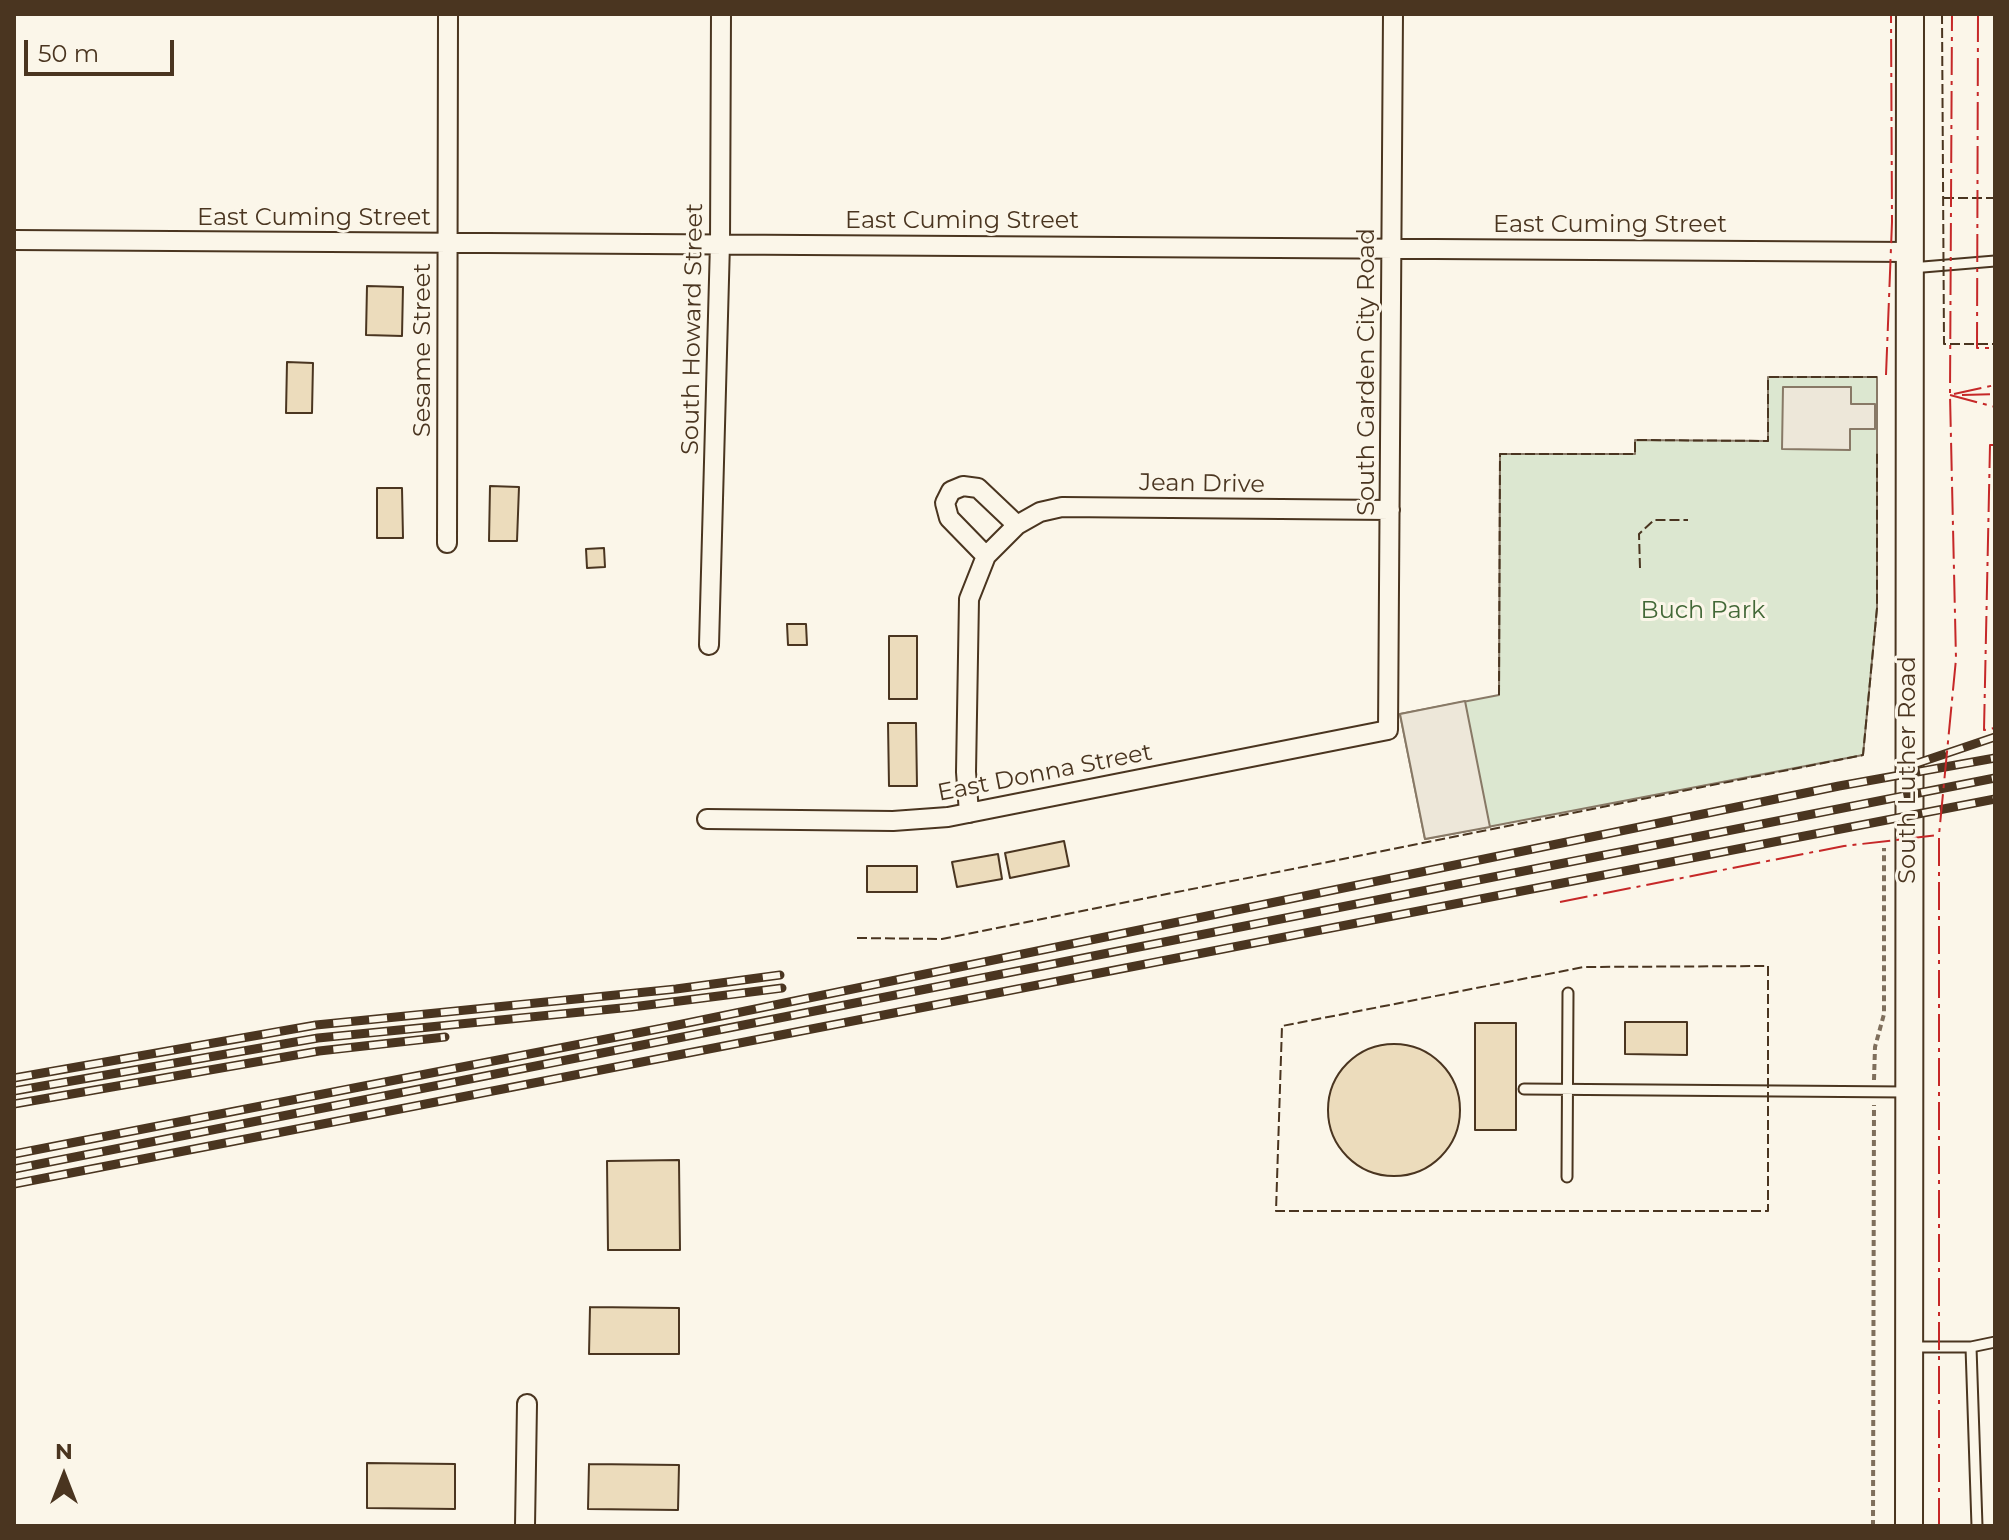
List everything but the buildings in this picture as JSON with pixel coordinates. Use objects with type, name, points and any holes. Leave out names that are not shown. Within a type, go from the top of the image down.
[{"type":"street","name":"Sesame Street","points":[[447,543],[448,14]]},
{"type":"street","name":"South Howard Street","points":[[709,645],[720,243],[721,14]]},
{"type":"street","name":"South Garden City Road","points":[[1388,730],[1393,14]]},
{"type":"street","name":"South Luther Road","points":[[1909,1526],[1910,14]]},
{"type":"street","name":"East Cuming Street","points":[[14,240],[1392,248],[1909,260]]},
{"type":"street","points":[[986,556],[949,518],[945,503],[951,491],[963,486],[978,488],[1017,525]]},
{"type":"street","name":"Jean Drive","points":[[969,813],[967,617],[973,582],[986,556],[1017,525],[1040,512],[1062,507],[1390,510]]},
{"type":"street","name":"East Donna Street","points":[[707,819],[893,821],[969,813],[1388,730]]},
{"type":"street","points":[[525,1526],[527,1404]]},
{"type":"lane","points":[[1909,260],[1995,261]]},
{"type":"lane","points":[[1567,1177],[1568,993]]},
{"type":"lane","points":[[1524,1089],[1909,1092]]},
{"type":"lane","points":[[1909,1347],[1971,1347],[1995,1342]]},
{"type":"lane","points":[[1971,1347],[1977,1526]]},
{"type":"path","points":[[1873,1526],[1874,1057],[1884,1014],[1884,848]]},
{"type":"green space","name":"Buch Park","points":[[1768,377],[1877,377],[1877,608],[1863,755],[1425,839],[1400,714],[1499,695],[1500,454],[1635,454],[1635,440],[1768,441]]},
{"type":"shaded area","points":[[1783,387],[1851,387],[1851,404],[1875,404],[1875,429],[1850,429],[1850,450],[1782,449]]},
{"type":"shaded area","points":[[1465,701],[1490,827],[1425,839],[1400,714]]},
{"type":"railway","points":[[1912,765],[1995,737]]},
{"type":"railway","points":[[14,1154],[663,1028],[1839,786],[1995,758]]},
{"type":"railway","points":[[14,1169],[1995,778]]},
{"type":"railway","points":[[14,1184],[1995,799]]},
{"type":"railway","points":[[14,1078],[316,1025],[676,989],[780,975]]},
{"type":"railway","points":[[14,1091],[318,1038],[632,1007],[782,988]]},
{"type":"railway","points":[[14,1104],[319,1051],[445,1037]]},
{"type":"fence","points":[[1942,14],[1944,344],[1995,344]]},
{"type":"fence","points":[[1944,198],[1995,198]]},
{"type":"fence","points":[[1499,695],[1500,454],[1635,454],[1635,440],[1768,441],[1768,377],[1877,377]]},
{"type":"fence","points":[[857,938],[942,939],[1863,755],[1877,608],[1877,453]]},
{"type":"fence","points":[[1640,568],[1639,534],[1654,520],[1688,520]]},
{"type":"fence","points":[[1768,966],[1768,1211],[1276,1211],[1282,1026],[1584,967],[1768,966]]},
{"type":"power","points":[[1886,375],[1892,222],[1891,14]]},
{"type":"power","points":[[1939,1526],[1939,835],[1956,659],[1950,395],[1952,14]]},
{"type":"power","points":[[1978,14],[1977,348],[1995,348]]},
{"type":"power","points":[[1954,394],[1995,385]]},
{"type":"power","points":[[1962,395],[1995,394]]},
{"type":"power","points":[[1950,395],[1995,407]]},
{"type":"power","points":[[1995,445],[1990,445],[1984,730],[1995,728]]},
{"type":"power","points":[[1560,902],[1844,846],[1939,835]]}]
